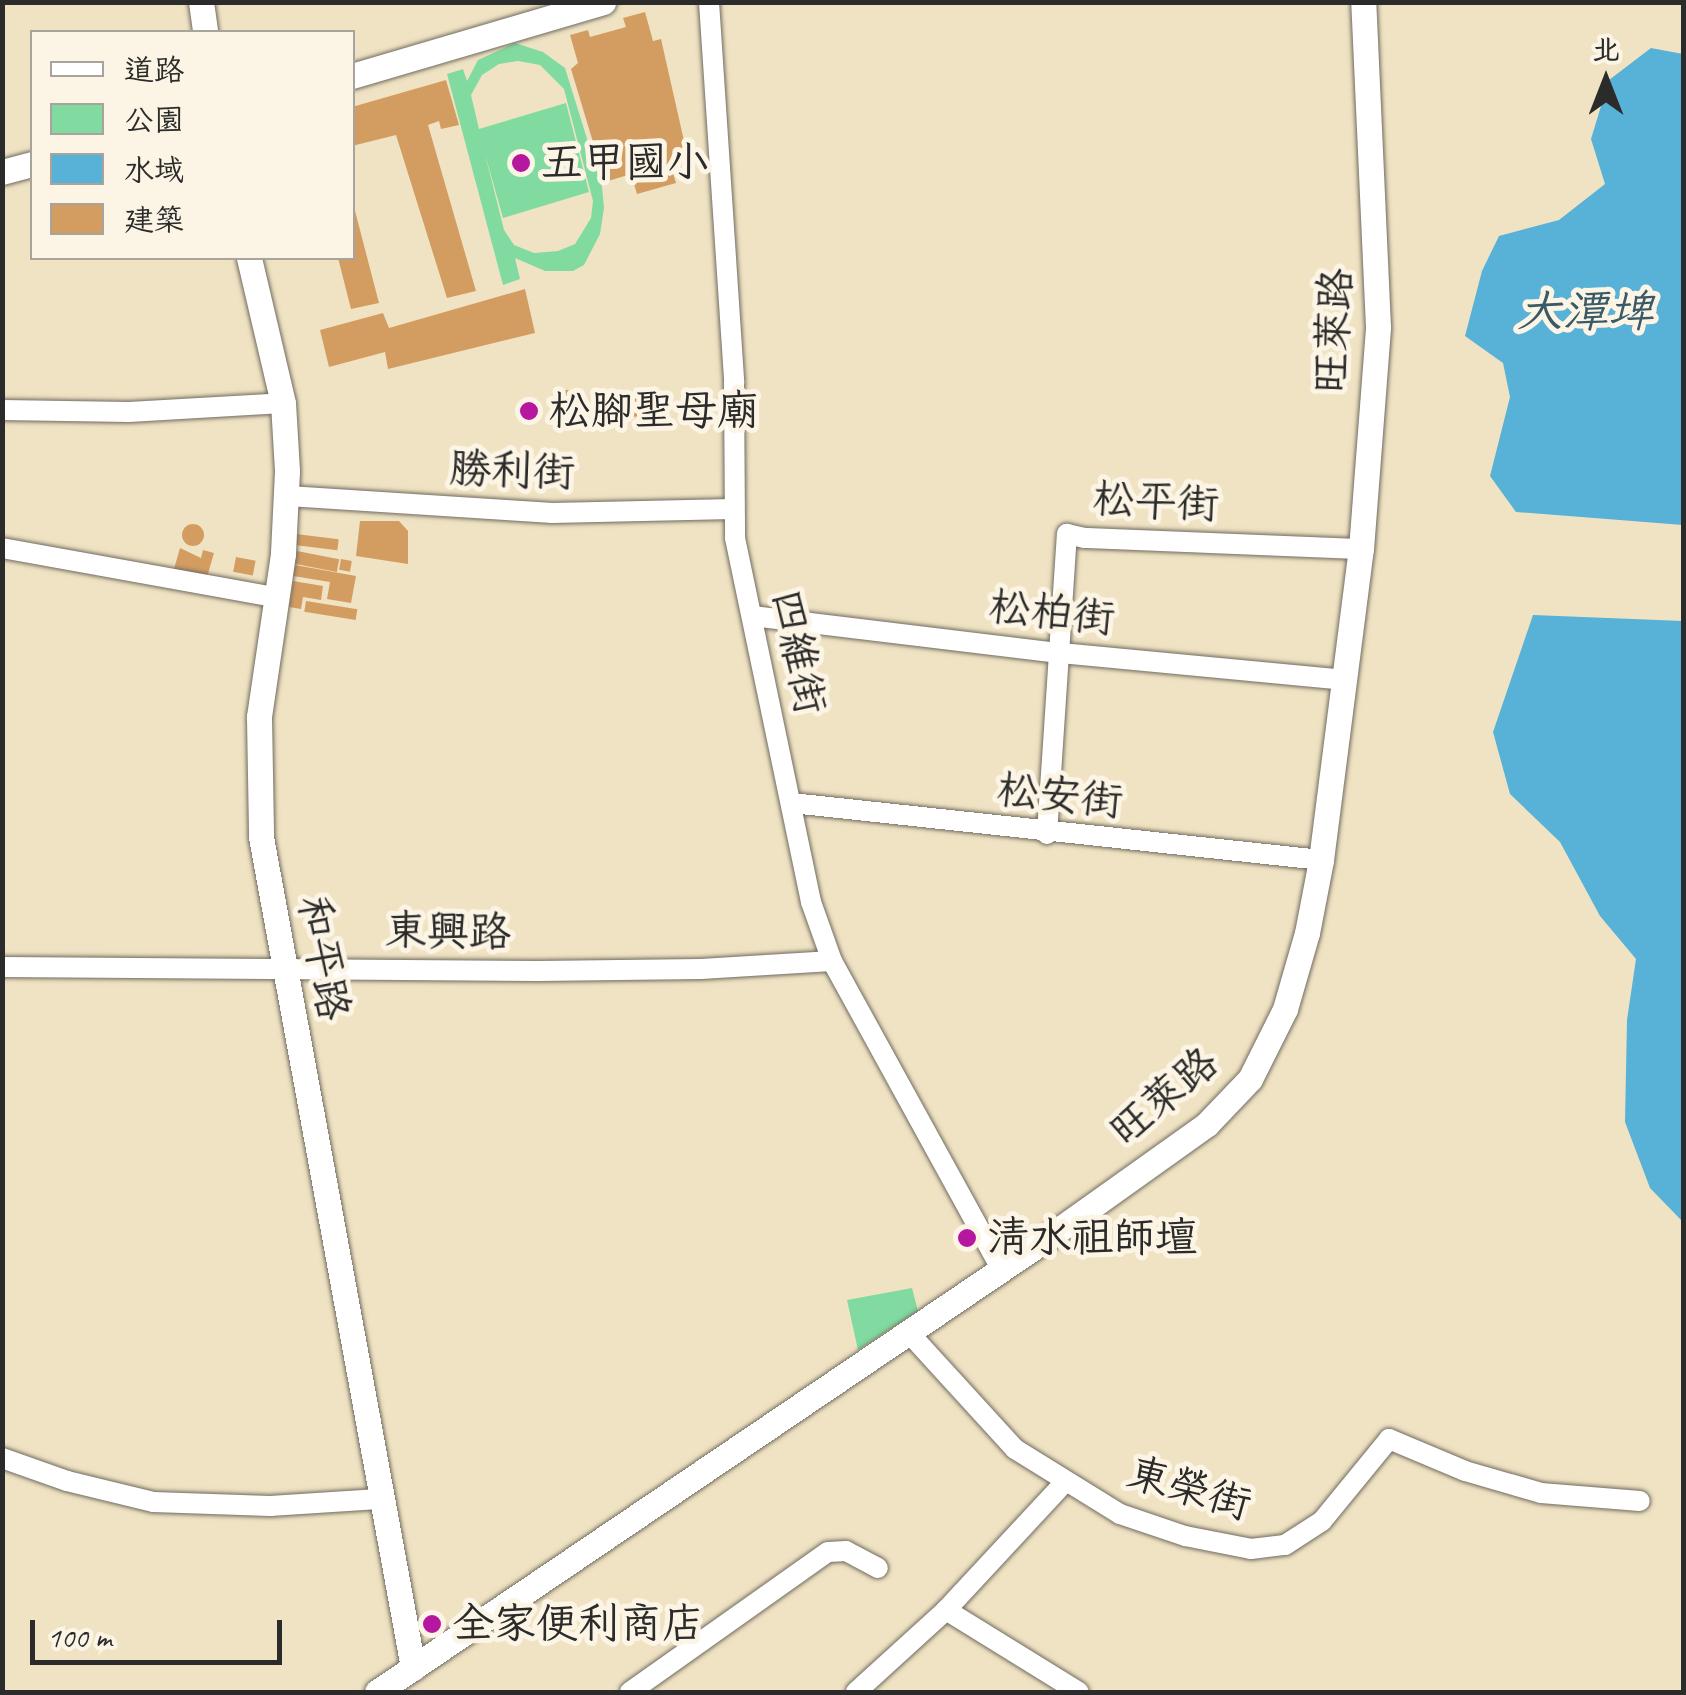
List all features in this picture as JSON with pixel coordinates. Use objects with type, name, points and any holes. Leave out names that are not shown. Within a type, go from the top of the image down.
[{"type":"street","points":[[202,2],[205,30]]},
{"type":"street","points":[[355,75],[604,2]]},
{"type":"street","name":"四維街","points":[[709,2],[734,383],[735,538],[811,902],[832,961],[1001,1270]]},
{"type":"street","name":"旺萊路","points":[[377,1692],[1001,1270],[1207,1124],[1250,1079],[1274,1036],[1293,988],[1321,860],[1360,549],[1378,327],[1378,252],[1363,2]]},
{"type":"street","points":[[2,172],[30,165]]},
{"type":"street","name":"和平路","points":[[249,260],[284,403],[288,496],[256,752],[261,838],[413,1668]]},
{"type":"street","points":[[2,410],[129,412],[284,403]]},
{"type":"street","name":"勝利街","points":[[288,496],[552,513],[734,509]]},
{"type":"street","name":"松平街","points":[[1046,834],[1067,534],[1085,538],[1360,549]]},
{"type":"street","points":[[2,548],[275,597]]},
{"type":"street","name":"松柏街","points":[[752,616],[1060,654],[1344,680]]},
{"type":"street","name":"松安街","points":[[792,804],[1046,834],[1321,860]]},
{"type":"street","name":"東興路","points":[[2,967],[702,970],[832,961]]},
{"type":"street","name":"東榮街","points":[[909,1332],[1015,1450],[1120,1514],[1185,1536],[1251,1550],[1285,1545],[1322,1521],[1389,1439],[1465,1471],[1540,1493],[1640,1501]]},
{"type":"street","points":[[2,1458],[67,1481],[152,1502],[270,1506],[379,1498]]},
{"type":"street","points":[[856,1692],[946,1610],[1064,1483]]},
{"type":"street","points":[[630,1692],[828,1552],[846,1551],[878,1568]]},
{"type":"street","points":[[946,1610],[1080,1692]]},
{"type":"green space","points":[[515,43],[543,52],[565,68],[602,187],[604,208],[600,234],[584,265],[573,271],[545,271],[515,258],[520,279],[503,285],[447,74],[463,69],[467,81],[478,60]],"holes":[[[518,61],[540,65],[564,89],[593,201],[591,218],[575,244],[558,251],[534,253],[514,245],[504,230],[485,154],[503,218],[589,192],[566,103],[479,129],[471,95],[482,75],[499,64]]]},
{"type":"green space","points":[[912,1288],[918,1311],[858,1350],[847,1300]]},
{"type":"water","name":"大潭埤","points":[[1651,48],[1683,54],[1683,525],[1516,512],[1490,476],[1510,397],[1503,363],[1465,336],[1482,271],[1499,236],[1559,220],[1605,184],[1591,139],[1609,80]]},
{"type":"water","points":[[1533,615],[1683,621],[1683,1222],[1650,1188],[1625,1122],[1627,1020],[1636,959],[1600,916],[1560,842],[1510,794],[1493,732]]},
{"type":"building","points":[[645,12],[653,41],[661,39],[689,163],[671,166],[676,183],[637,194],[631,174],[605,182],[571,69],[578,63],[570,35],[588,30],[590,37],[626,27],[623,18]]},
{"type":"building","points":[[446,80],[459,125],[441,129],[439,121],[428,125],[476,291],[447,298],[396,135],[355,145],[355,106]]},
{"type":"building","points":[[355,211],[379,303],[351,309],[339,260],[355,260]]},
{"type":"building","points":[[525,289],[535,333],[388,369],[385,352],[329,367],[320,330],[383,313],[389,328]]},
{"type":"building","points":[[559,390],[583,390],[583,405],[572,405],[571,417],[559,417]]},
{"type":"building","points":[[592,390],[638,391],[638,417],[592,416]]},
{"type":"building","points":[[360,521],[399,521],[408,531],[408,564],[356,556]]},
{"type":"building","points":[[193,524],[201,527],[201,543],[193,546],[185,543],[182,535],[185,527]]},
{"type":"building","points":[[296,534],[339,539],[337,550],[295,545]]},
{"type":"building","points":[[180,548],[201,558],[203,550],[214,553],[207,577],[174,569]]},
{"type":"building","points":[[297,551],[339,559],[337,572],[295,564]]},
{"type":"building","points":[[236,557],[256,561],[253,576],[233,572]]},
{"type":"building","points":[[341,559],[352,561],[350,572],[339,570]]},
{"type":"building","points":[[295,565],[356,576],[351,603],[327,599],[330,582],[293,576]]},
{"type":"building","points":[[293,581],[323,586],[321,600],[303,597],[301,609],[289,607]]},
{"type":"building","points":[[306,601],[357,609],[356,620],[304,612]]},
{"type":"place","name":"五甲國小","points":[[521,163]]},
{"type":"place","name":"松腳聖母廟","points":[[529,411]]},
{"type":"place","name":"清水祖師壇","points":[[967,1238]]},
{"type":"place","name":"全家便利商店","points":[[432,1624]]}]
